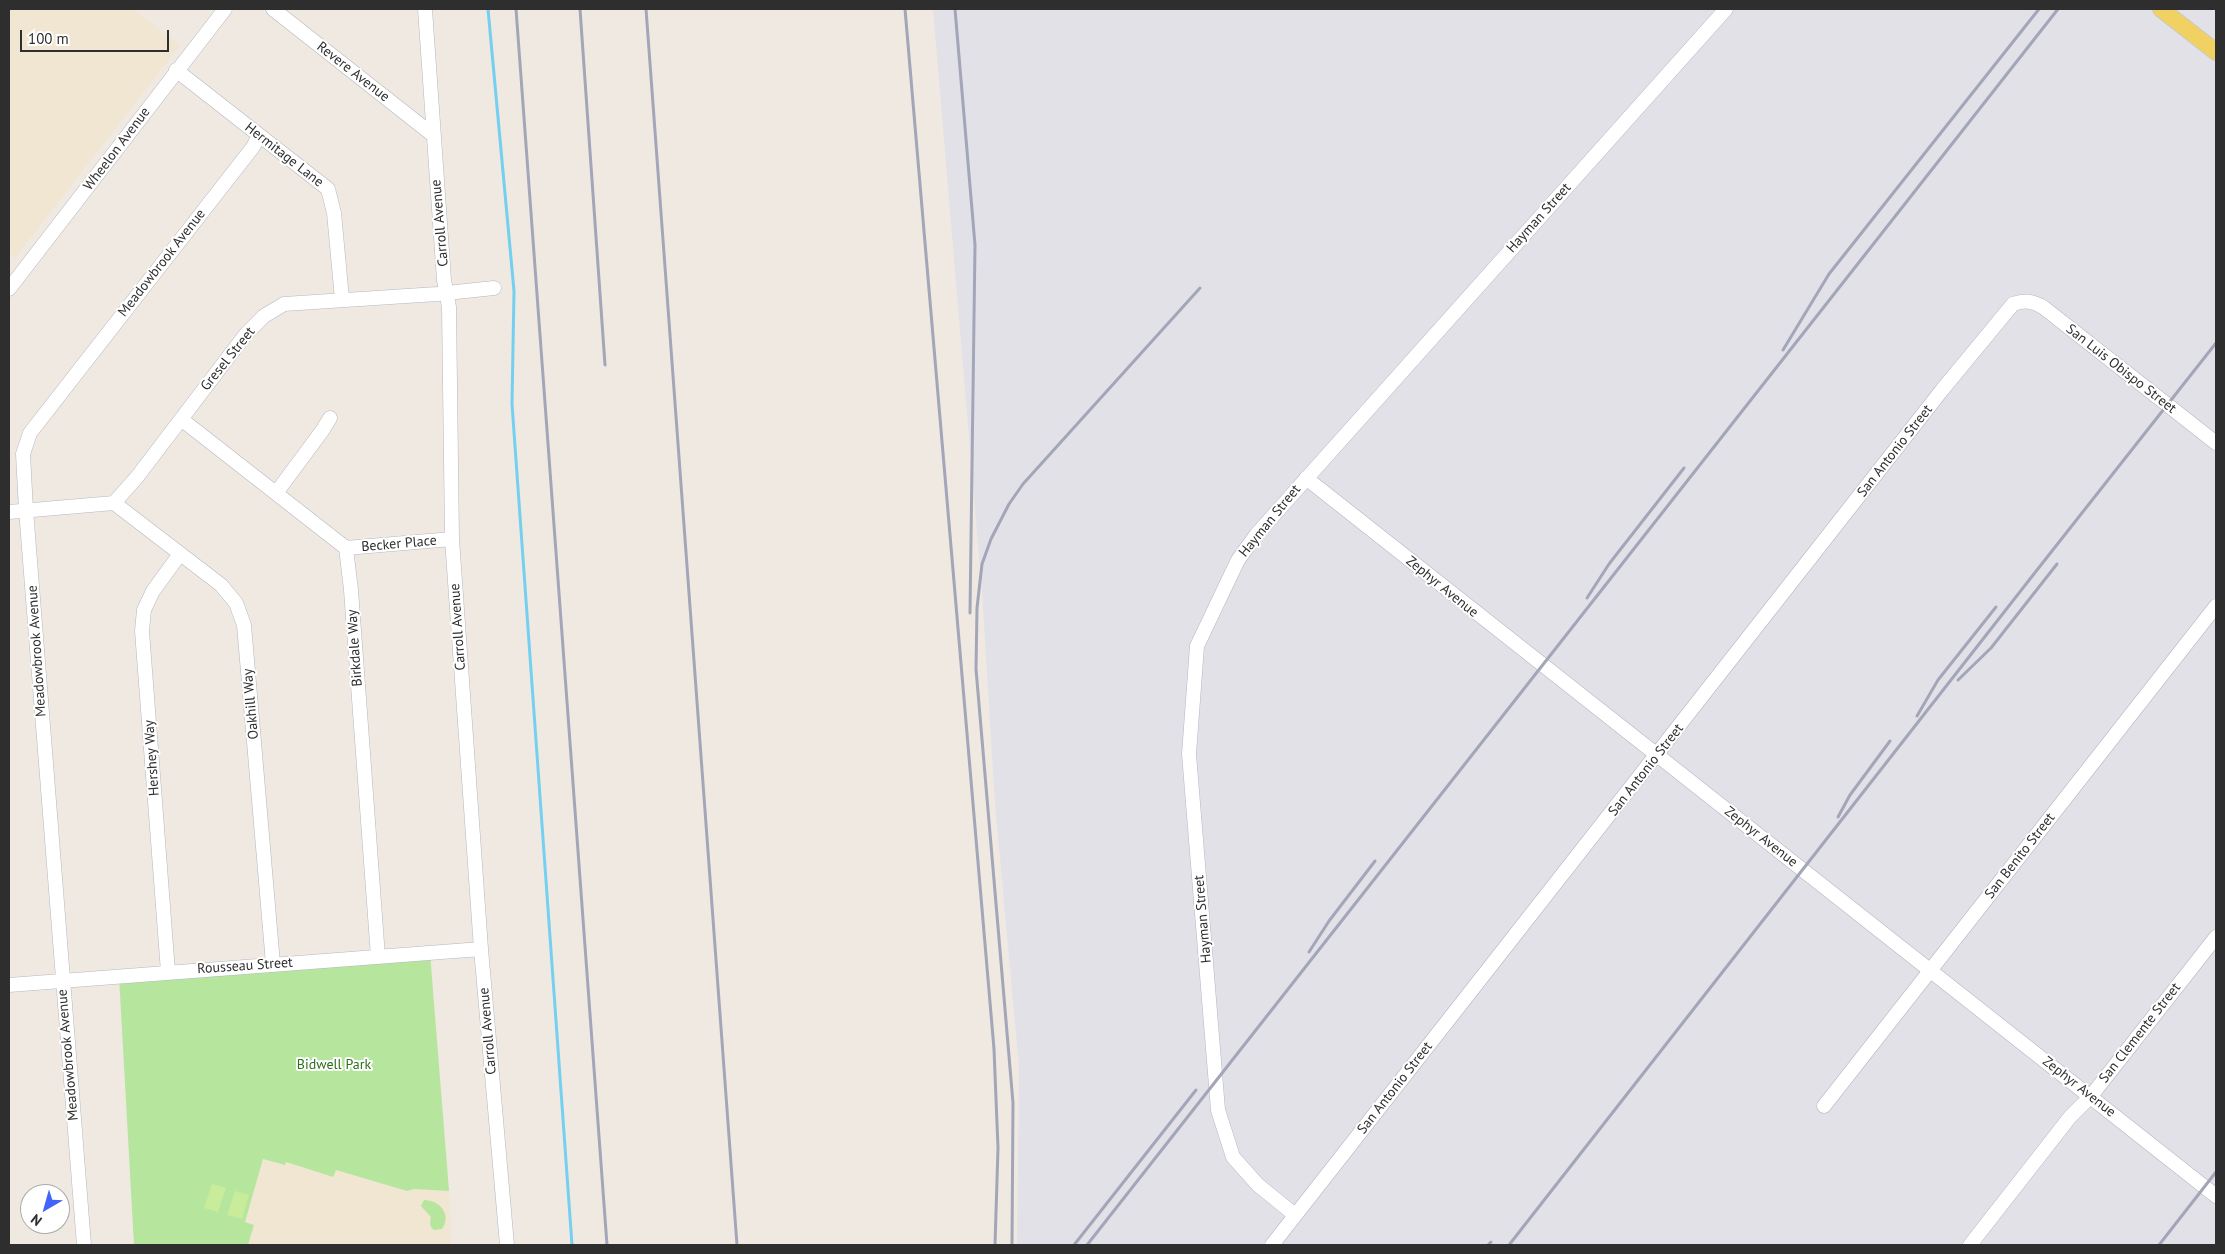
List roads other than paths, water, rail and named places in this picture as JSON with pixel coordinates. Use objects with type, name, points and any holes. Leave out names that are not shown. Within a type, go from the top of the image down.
[{"type":"main road","points":[[2161,9],[2216,52]]},
{"type":"street","name":"Wheelon Avenue","points":[[9,289],[176,70],[225,9]]},
{"type":"street","name":"Revere Avenue","points":[[273,9],[433,135]]},
{"type":"street","name":"Carroll Avenue","points":[[425,9],[433,135],[449,307],[452,539],[481,949],[507,1245]]},
{"type":"street","name":"Hayman Street","points":[[1295,1215],[1258,1186],[1233,1157],[1218,1110],[1189,754],[1197,646],[1238,560],[1256,535],[1726,9]]},
{"type":"street","name":"Hermitage Lane","points":[[176,70],[328,189],[334,213],[342,299]]},
{"type":"street","name":"Meadowbrook Avenue","points":[[84,1245],[26,510],[24,454],[30,433],[253,147],[259,136]]},
{"type":"street","name":"Gresel Street","points":[[114,503],[137,477],[246,334],[264,316],[284,304],[437,294],[494,288]]},
{"type":"street","name":"San Luis Obispo Street","points":[[2024,300],[2033,302],[2043,308],[2216,444]]},
{"type":"street","name":"San Antonio Street","points":[[1272,1245],[2004,312],[2013,304],[2024,300]]},
{"type":"street","points":[[276,493],[322,432],[330,418]]},
{"type":"street","points":[[182,419],[346,548]]},
{"type":"street","name":"Zephyr Avenue","points":[[1306,478],[2216,1196]]},
{"type":"street","points":[[9,512],[114,503]]},
{"type":"street","name":"Oakhill Way","points":[[114,503],[221,585],[236,603],[244,625],[274,964]]},
{"type":"street","name":"Becker Place","points":[[346,548],[452,539]]},
{"type":"street","name":"Birkdale Way","points":[[346,548],[351,590],[378,956]]},
{"type":"street","name":"Hershey Way","points":[[168,972],[142,631],[144,610],[153,591],[180,554]]},
{"type":"street","name":"San Benito Street","points":[[1824,1106],[2216,606]]},
{"type":"street","name":"San Clemente Street","points":[[1970,1245],[2070,1117],[2091,1096],[2216,937]]},
{"type":"street","name":"Rousseau Street","points":[[9,985],[481,949]]},
{"type":"waterway","points":[[488,9],[514,291],[512,404],[572,1245]]},
{"type":"railway","points":[[516,9],[607,1245]]},
{"type":"railway","points":[[580,9],[605,365]]},
{"type":"railway","points":[[646,9],[737,1245]]},
{"type":"railway","points":[[905,9],[994,1049],[998,1148],[995,1245]]},
{"type":"railway","points":[[955,9],[975,245],[970,613]]},
{"type":"railway","points":[[1783,350],[1829,274],[2039,9]]},
{"type":"railway","points":[[1087,1245],[2058,9]]},
{"type":"railway","points":[[1012,1245],[1013,1103],[976,669],[977,608],[982,564],[991,539],[1009,504],[1023,484],[1200,288]]},
{"type":"railway","points":[[1509,1245],[2216,343]]},
{"type":"railway","points":[[1587,598],[1609,564],[1684,468]]},
{"type":"railway","points":[[1958,680],[1991,648],[2057,564]]},
{"type":"railway","points":[[1917,716],[1938,680],[1996,607]]},
{"type":"railway","points":[[1838,817],[1850,795],[1890,741]]},
{"type":"railway","points":[[1309,952],[1329,921],[1375,861]]},
{"type":"railway","points":[[1074,1245],[1196,1090]]},
{"type":"railway","points":[[2159,1245],[2216,1172]]},
{"type":"railway","points":[[1488,1245],[1491,1242]]},
{"type":"park label","name":"Bidwell Park","points":[[334,1065]]}]
